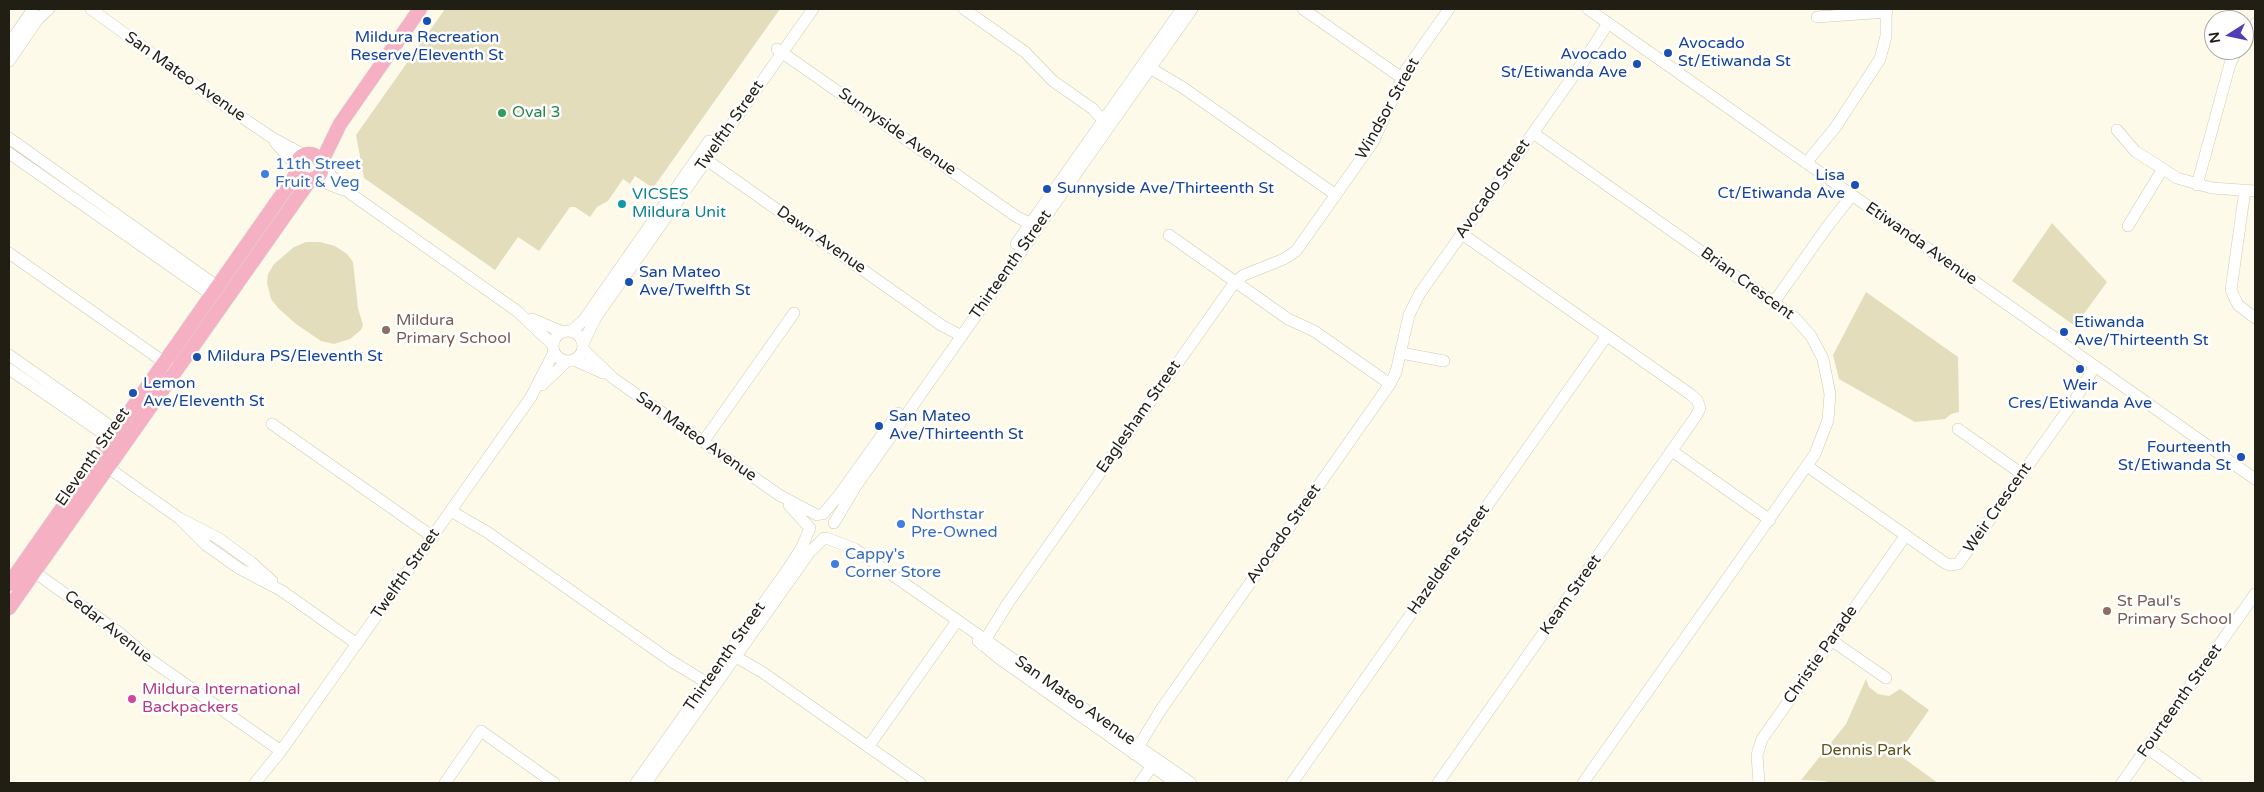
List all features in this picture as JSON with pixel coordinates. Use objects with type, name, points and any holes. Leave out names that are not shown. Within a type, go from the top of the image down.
[{"type":"main road","name":"Eleventh Street","points":[[9,608],[12,582],[117,437],[170,367],[227,298],[317,172],[340,124],[420,9]]},
{"type":"main road","name":"Eleventh Street","points":[[170,367],[215,291],[301,162],[340,124]]},
{"type":"main road","points":[[316,157],[317,172],[302,179],[301,162],[316,157]]},
{"type":"main road","points":[[215,291],[227,298]]},
{"type":"main road","name":"Eleventh Street","points":[[12,582],[34,571],[107,467],[117,437]]},
{"type":"street","points":[[9,44],[33,9]]},
{"type":"street","points":[[9,61],[38,19],[49,9]]},
{"type":"street","name":"San Mateo Avenue","points":[[83,9],[95,12],[271,137],[301,162]]},
{"type":"street","name":"Twelfth Street","points":[[567,331],[583,321],[703,157],[778,50],[804,9]]},
{"type":"street","name":"Twelfth Street","points":[[778,50],[813,9]]},
{"type":"street","points":[[964,9],[1018,47],[1053,81],[1109,120]]},
{"type":"street","name":"Thirteenth Street","points":[[1149,63],[1182,9]]},
{"type":"street","name":"Thirteenth Street","points":[[820,514],[839,495],[956,336],[1149,63],[1192,9]]},
{"type":"street","points":[[1303,9],[1402,78]]},
{"type":"street","name":"Windsor Street","points":[[1290,256],[1296,251],[1376,138],[1402,78],[1449,9]]},
{"type":"street","name":"Etiwanda Avenue","points":[[1588,9],[2255,480]]},
{"type":"street","points":[[1809,165],[1880,59],[1886,36],[1887,10],[1818,16]]},
{"type":"street","name":"Avocado Street","points":[[1134,748],[1390,384],[1396,372],[1406,326],[1414,304],[1610,24]]},
{"type":"street","name":"Sunnyside Avenue","points":[[778,50],[1032,228]]},
{"type":"street","points":[[2197,185],[2232,60]]},
{"type":"street","points":[[1149,63],[1336,195]]},
{"type":"street","points":[[2117,130],[2135,151],[2177,178],[2197,185],[2223,190],[2250,191],[2231,290],[2238,306],[2255,318]]},
{"type":"street","name":"Brian Crescent","points":[[1533,133],[1794,317],[1811,336],[1822,358],[1828,381],[1828,420],[1820,444],[1807,466],[1583,783]]},
{"type":"street","points":[[9,138],[73,184],[103,212],[215,291]]},
{"type":"street","points":[[21,162],[28,152]]},
{"type":"street","points":[[9,153],[66,194],[103,212]]},
{"type":"street","name":"Twelfth Street","points":[[583,346],[596,317],[703,157]]},
{"type":"street","name":"Dawn Avenue","points":[[703,157],[956,336]]},
{"type":"street","points":[[44,178],[51,168]]},
{"type":"street","points":[[2128,226],[2162,170]]},
{"type":"street","points":[[317,172],[517,311],[550,327],[579,335],[583,346],[571,360],[559,358],[554,348],[517,311]]},
{"type":"street","points":[[66,194],[73,184]]},
{"type":"street","points":[[1774,302],[1850,194]]},
{"type":"street","points":[[1462,234],[1606,337]]},
{"type":"street","points":[[1169,235],[1295,323],[1314,331],[1390,384]]},
{"type":"street","points":[[9,253],[170,367]]},
{"type":"street","name":"Eaglesham Street","points":[[982,640],[1235,282],[1248,274],[1290,256]]},
{"type":"street","points":[[703,442],[794,313]]},
{"type":"street","points":[[554,348],[556,337],[567,331]]},
{"type":"street","name":"Thirteenth Street","points":[[834,525],[848,498],[956,336]]},
{"type":"street","name":"Keam Street","points":[[1438,783],[1696,416],[1700,405],[1690,394],[1606,337]]},
{"type":"street","name":"Hazeldene Street","points":[[1292,783],[1606,337]]},
{"type":"street","name":"San Mateo Avenue","points":[[583,346],[613,378],[779,496],[810,528]]},
{"type":"street","name":"Twelfth Street","points":[[531,397],[554,348]]},
{"type":"street","points":[[1401,353],[1444,361]]},
{"type":"street","points":[[9,355],[117,437]]},
{"type":"street","name":"San Mateo Avenue","points":[[571,360],[613,378]]},
{"type":"street","name":"Twelfth Street","points":[[255,783],[281,751],[531,397],[557,369],[571,360]]},
{"type":"street","name":"Weir Crescent","points":[[1807,466],[1947,564],[1958,564],[2097,368]]},
{"type":"street","points":[[9,369],[117,437]]},
{"type":"street","points":[[272,424],[432,537]]},
{"type":"street","points":[[1958,429],[2022,474]]},
{"type":"street","points":[[1672,450],[1770,520]]},
{"type":"street","points":[[107,467],[179,518],[215,536],[232,548],[251,562],[282,591],[357,644]]},
{"type":"street","name":"San Mateo Avenue","points":[[779,496],[820,514]]},
{"type":"street","points":[[453,508],[708,688]]},
{"type":"street","points":[[820,514],[830,517],[834,525],[832,534],[825,538],[816,537],[810,528],[812,519],[820,514]]},
{"type":"street","name":"San Mateo Avenue","points":[[834,525],[855,550]]},
{"type":"street","name":"Thirteenth Street","points":[[646,783],[790,566],[802,547],[810,528]]},
{"type":"street","name":"Christie Parade","points":[[1759,783],[1757,755],[1762,739],[1906,535]]},
{"type":"street","name":"San Mateo Avenue","points":[[825,538],[855,550],[957,621],[1156,764],[1176,783]]},
{"type":"street","name":"Thirteenth Street","points":[[733,652],[809,552],[825,538]]},
{"type":"street","name":"Cedar Avenue","points":[[34,571],[116,630],[148,658],[281,751]]},
{"type":"street","name":"Fourteenth Street","points":[[2122,783],[2255,594]]},
{"type":"street","points":[[868,747],[957,621]]},
{"type":"street","points":[[1831,640],[1886,678]]},
{"type":"street","points":[[733,652],[920,783]]},
{"type":"street","name":"Thirteenth Street","points":[[636,783],[708,688]]},
{"type":"street","points":[[445,783],[481,731],[554,783]]},
{"type":"street","points":[[2147,748],[2196,783]]},
{"type":"street","name":"Twelfth Street","points":[[265,783],[281,751]]},
{"type":"street","points":[[1140,783],[1156,764]]},
{"type":"street","points":[[1145,783],[1156,764]]},
{"type":"street","name":"San Mateo Avenue","points":[[1156,764],[1191,783]]},
{"type":"green space","points":[[445,9],[780,9],[653,188],[635,176],[630,184],[623,179],[608,201],[597,207],[590,217],[575,207],[570,207],[539,251],[518,237],[495,270],[364,178],[356,135]]},
{"type":"green space","points":[[2052,223],[2107,282],[2075,326],[2012,281]]},
{"type":"green space","points":[[306,242],[320,242],[335,246],[347,254],[353,262],[358,308],[363,325],[361,330],[350,339],[334,344],[321,341],[296,324],[271,299],[267,283],[268,274],[274,264],[294,247]]},
{"type":"green space","points":[[1866,292],[1958,357],[1959,412],[1951,414],[1945,419],[1915,422],[1839,379],[1833,355]]},
{"type":"green space","name":"Dennis Park","points":[[1866,679],[1869,687],[1878,694],[1889,696],[1900,689],[1929,710],[1898,754],[1938,783],[1833,783],[1801,780],[1846,724]]},
{"type":"place","name":"Mildura Recreation Reserve/Eleventh St","points":[[427,21]]},
{"type":"place","name":"Avocado St/Etiwanda St","points":[[1668,53]]},
{"type":"place","name":"Avocado St/Etiwanda Ave","points":[[1637,64]]},
{"type":"place","name":"Oval 3","points":[[502,113]]},
{"type":"place","name":"11th Street Fruit & Veg","points":[[265,174]]},
{"type":"place","name":"Lisa Ct/Etiwanda Ave","points":[[1855,185]]},
{"type":"place","name":"Sunnyside Ave/Thirteenth St","points":[[1047,189]]},
{"type":"place","name":"VICSES Mildura Unit","points":[[622,204]]},
{"type":"place","name":"San Mateo Ave/Twelfth St","points":[[629,282]]},
{"type":"place","name":"Mildura Primary School","points":[[386,330]]},
{"type":"place","name":"Etiwanda Ave/Thirteenth St","points":[[2064,332]]},
{"type":"place","name":"Mildura PS/Eleventh St","points":[[197,357]]},
{"type":"place","name":"Weir Cres/Etiwanda Ave","points":[[2080,369]]},
{"type":"place","name":"Lemon Ave/Eleventh St","points":[[133,393]]},
{"type":"place","name":"San Mateo Ave/Thirteenth St","points":[[879,426]]},
{"type":"place","name":"Fourteenth St/Etiwanda St","points":[[2241,457]]},
{"type":"place","name":"Northstar Pre-Owned","points":[[901,524]]},
{"type":"place","name":"Cappy's Corner Store","points":[[835,564]]},
{"type":"place","name":"St Paul's Primary School","points":[[2107,611]]},
{"type":"place","name":"Mildura International Backpackers","points":[[132,699]]}]
